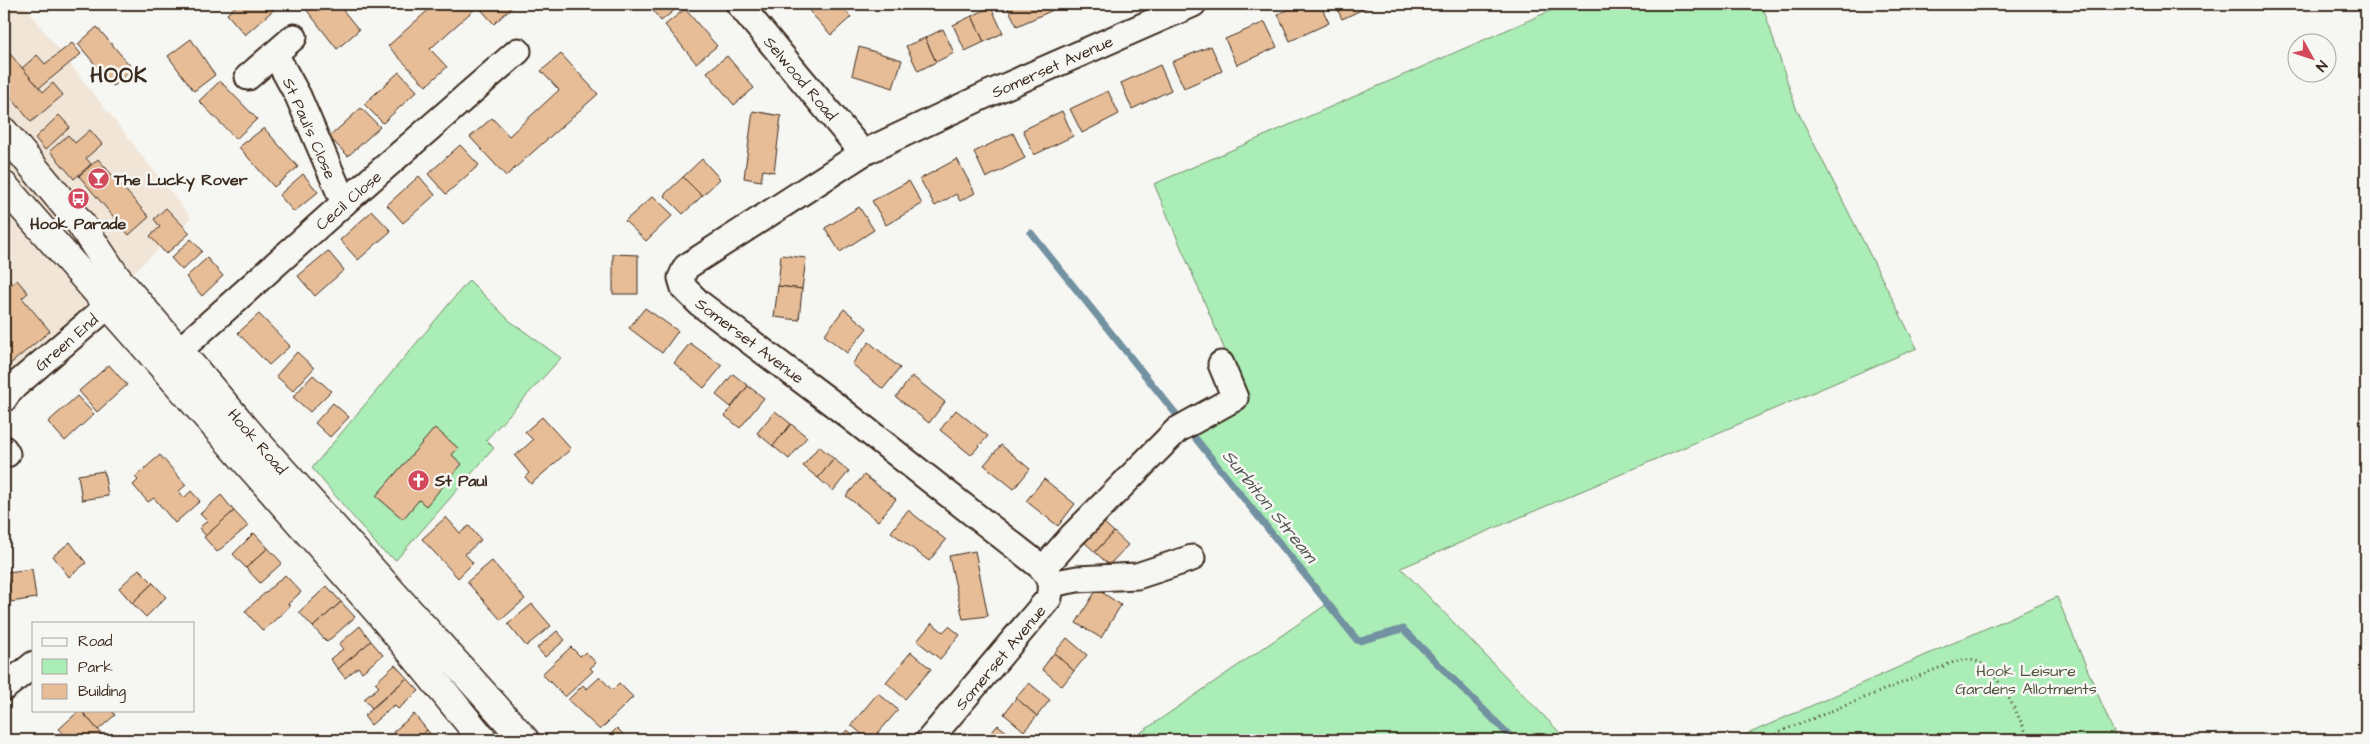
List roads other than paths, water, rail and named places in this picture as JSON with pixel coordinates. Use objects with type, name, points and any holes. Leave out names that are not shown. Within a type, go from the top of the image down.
[{"type":"highway","name":"Hook Road","points":[[4,132],[81,224],[116,277],[255,440],[525,740]]},
{"type":"highway","name":"Hook Road","points":[[4,186],[382,615],[482,740]]},
{"type":"street","name":"Selwood Road","points":[[739,4],[863,153]]},
{"type":"street","name":"Somerset Avenue","points":[[929,740],[1049,598],[1047,577],[836,406],[699,303],[684,288],[681,278],[686,267],[863,153],[986,95],[1193,4]]},
{"type":"street","name":"St Paul's Close","points":[[248,78],[294,37]]},
{"type":"street","name":"Cecil Close","points":[[180,350],[518,51]]},
{"type":"street","name":"St Paul's Close","points":[[275,54],[298,96],[317,144],[344,203]]},
{"type":"street","name":"Green End","points":[[4,399],[10,390],[108,306]]},
{"type":"street","points":[[1192,558],[1138,576],[1077,579],[1047,577],[1072,536],[1177,430],[1235,398],[1221,364]]},
{"type":"street","points":[[4,688],[32,666]]},
{"type":"waterway","name":"Surbiton Stream","points":[[1031,233],[1357,640],[1360,641],[1403,629],[1514,740]]},
{"type":"place","name":"The Lucky Rover","points":[[98,179]]},
{"type":"place","name":"Hook Parade","points":[[78,199]]},
{"type":"place","name":"St Paul","points":[[419,480]]},
{"type":"district","name":"HOOK","points":[[119,75]]},
{"type":"park label","name":"Hook Leisure Gardens Allotments","points":[[2026,679]]}]
